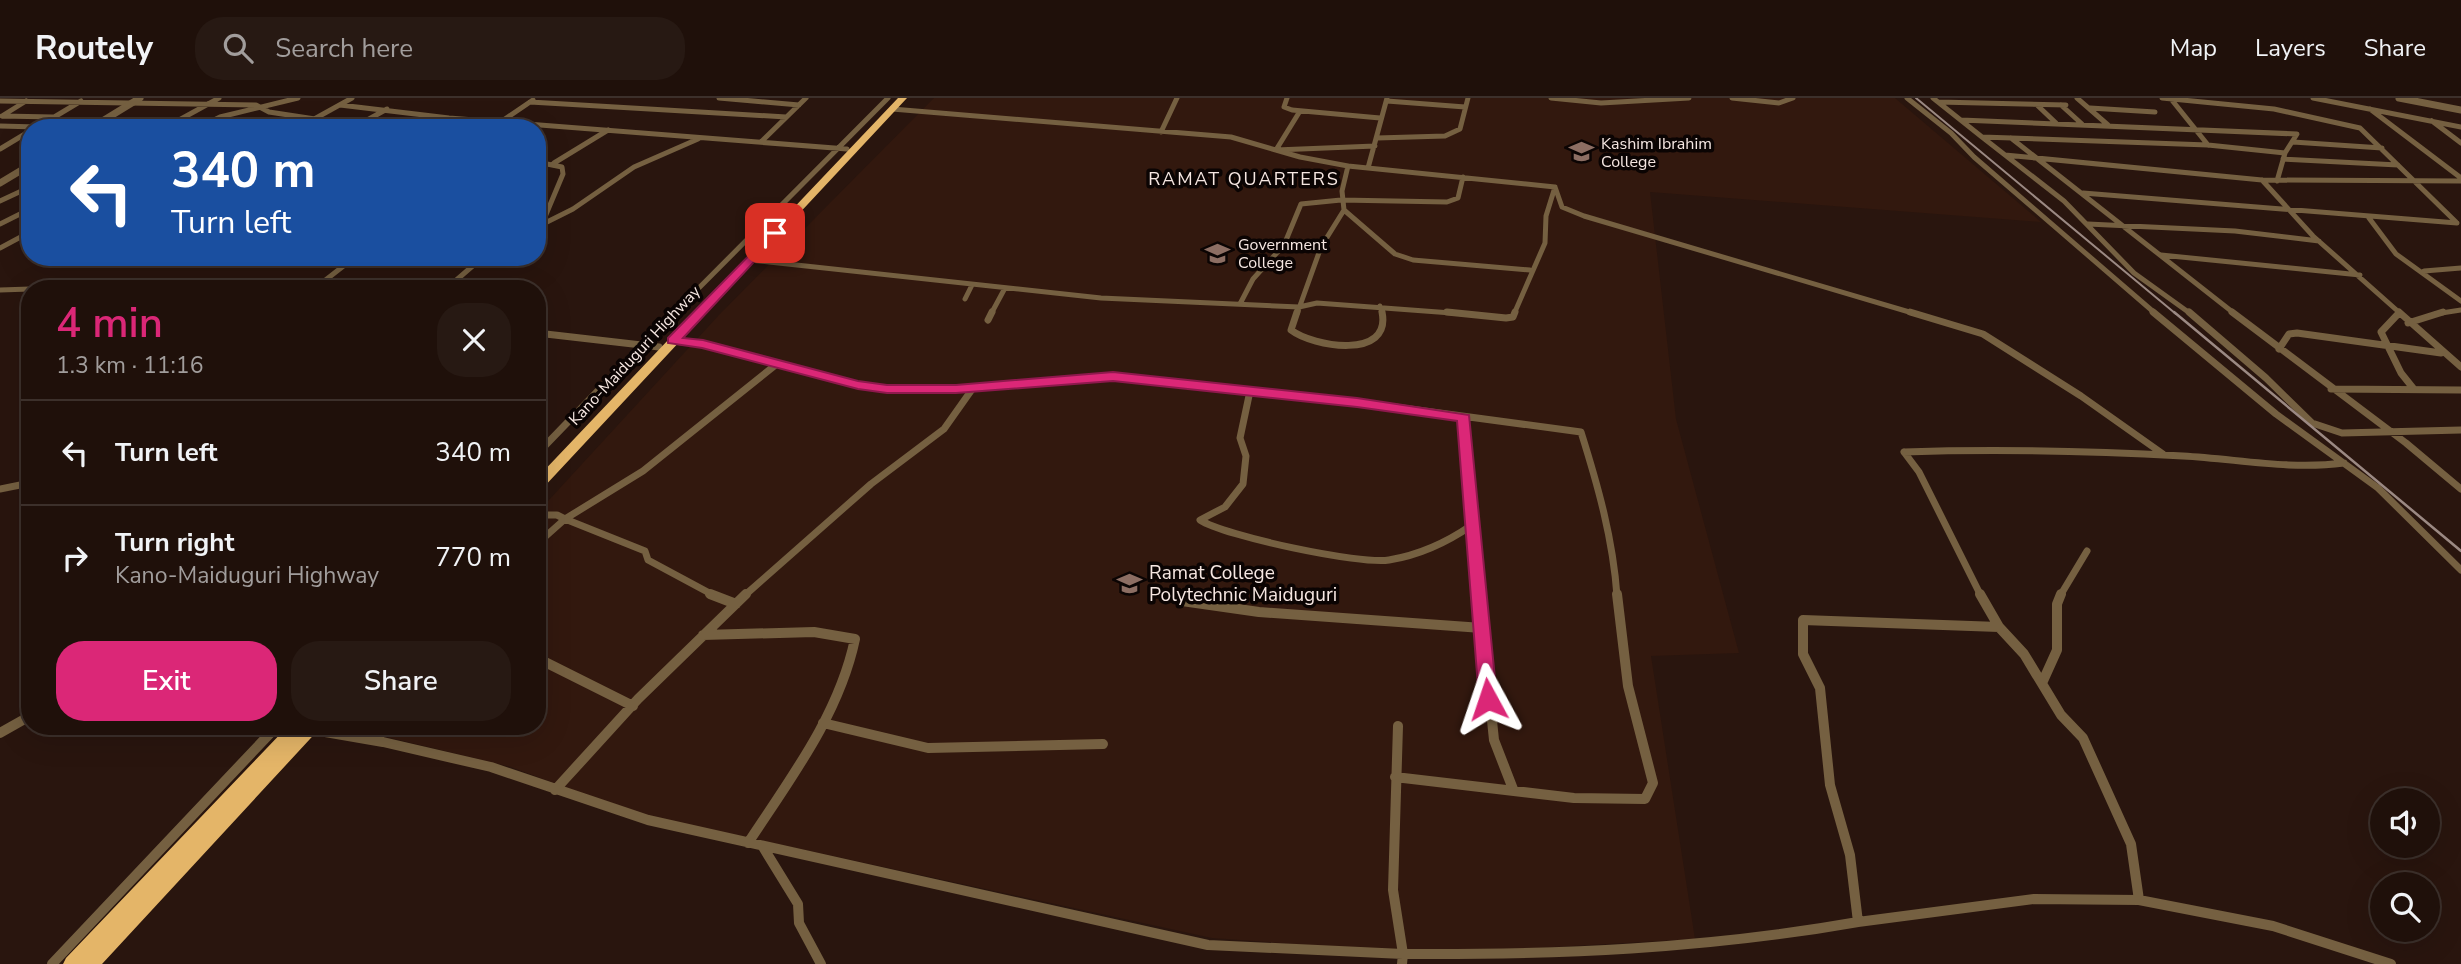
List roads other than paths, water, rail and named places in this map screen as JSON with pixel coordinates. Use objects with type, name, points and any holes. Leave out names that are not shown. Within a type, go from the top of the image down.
[{"type":"highway","name":"Kano-Maiduguri Highway","points":[[546,466],[842,149],[891,102],[903,98]]},
{"type":"highway","name":"Kano-Maiduguri Highway","points":[[546,476],[750,260],[891,102]]},
{"type":"highway","points":[[73,964],[297,735]]},
{"type":"highway","points":[[89,964],[298,735]]},
{"type":"street","points":[[182,119],[219,98]]},
{"type":"street","points":[[216,119],[298,98]]},
{"type":"street","points":[[0,101],[136,100],[261,106],[315,119],[352,98]]},
{"type":"street","points":[[719,98],[799,105]]},
{"type":"street","points":[[761,142],[806,98]]},
{"type":"street","points":[[1161,132],[1177,98]]},
{"type":"street","points":[[1287,98],[1284,107],[1300,111],[1380,118]]},
{"type":"street","points":[[1377,138],[1445,136],[1460,129],[1468,98]]},
{"type":"street","points":[[1551,98],[1601,103],[1689,98]]},
{"type":"street","points":[[1732,98],[1779,103],[1793,98]]},
{"type":"street","points":[[1907,98],[1951,133],[1974,157],[2124,288],[2283,419],[2378,488],[2461,570]]},
{"type":"street","points":[[2077,98],[2108,125]]},
{"type":"street","points":[[2162,98],[2274,109],[2360,128],[2459,224]]},
{"type":"street","points":[[2313,98],[2461,127]]},
{"type":"street","points":[[2399,98],[2461,110]]},
{"type":"street","points":[[1,117],[30,99]]},
{"type":"street","points":[[50,119],[83,99]]},
{"type":"street","points":[[1368,168],[1387,99],[1465,107]]},
{"type":"street","points":[[2171,99],[2208,145]]},
{"type":"street","points":[[105,119],[136,100]]},
{"type":"street","points":[[505,119],[533,100],[786,117]]},
{"type":"street","points":[[1936,100],[2064,105],[2082,124]]},
{"type":"street","points":[[1936,100],[2088,224],[2134,273],[2186,310],[2266,378],[2312,423],[2342,433],[2461,430]]},
{"type":"street","points":[[891,102],[1161,132],[1231,137],[1349,166],[1555,187]]},
{"type":"street","points":[[340,105],[483,119]]},
{"type":"street","points":[[2037,105],[2056,123]]},
{"type":"street","points":[[2090,108],[2155,112]]},
{"type":"street","points":[[369,119],[387,109]]},
{"type":"street","points":[[2370,109],[2461,180]]},
{"type":"street","points":[[1276,150],[1300,111]]},
{"type":"street","points":[[1,117],[53,117]]},
{"type":"street","points":[[1961,120],[2297,134],[2284,156],[2277,181]]},
{"type":"street","points":[[2432,121],[2461,143]]},
{"type":"street","points":[[546,125],[842,149]]},
{"type":"street","points":[[0,126],[21,127]]},
{"type":"street","points":[[554,163],[608,130]]},
{"type":"street","points":[[0,149],[21,136]]},
{"type":"street","points":[[1982,137],[2208,145],[2284,156],[2398,165]]},
{"type":"street","points":[[546,222],[573,209],[634,167],[701,138]]},
{"type":"street","points":[[2011,138],[2331,390],[2406,443],[2461,489]]},
{"type":"street","points":[[2293,142],[2382,148]]},
{"type":"street","points":[[1276,150],[1375,146]]},
{"type":"street","points":[[546,445],[641,345],[842,149]]},
{"type":"street","points":[[2005,155],[2277,181],[2461,180]]},
{"type":"street","points":[[546,163],[562,167],[565,174],[546,208]]},
{"type":"street","points":[[1349,166],[1341,200],[1344,210],[1395,254],[1407,259],[1531,270]]},
{"type":"street","points":[[0,183],[21,171]]},
{"type":"street","points":[[1241,302],[1246,285],[1280,250],[1291,233],[1301,204],[1341,200],[1447,202],[1458,198],[1463,177]]},
{"type":"street","points":[[2262,180],[2320,241],[2361,276],[2408,323],[2461,367]]},
{"type":"street","points":[[1555,187],[1562,207],[1584,216],[1983,334],[2081,396],[2163,454]]},
{"type":"street","points":[[750,260],[1135,301],[1241,302],[1299,307],[1317,303],[1506,318],[1513,317],[1531,270],[1545,243],[1546,216],[1555,187]]},
{"type":"street","points":[[0,201],[21,191]]},
{"type":"street","points":[[2081,193],[2459,224]]},
{"type":"street","points":[[1344,210],[1321,247],[1291,330],[1304,339],[1335,348],[1348,347],[1375,335],[1383,322],[1381,306]]},
{"type":"street","points":[[0,224],[21,214]]},
{"type":"street","points":[[2370,218],[2386,244],[2461,300]]},
{"type":"street","points":[[2088,224],[2235,231],[2320,241]]},
{"type":"street","points":[[0,248],[21,237]]},
{"type":"street","points":[[2161,255],[2223,259],[2361,276]]},
{"type":"street","points":[[326,280],[343,266]]},
{"type":"street","points":[[456,280],[473,266]]},
{"type":"street","points":[[2424,271],[2461,268]]},
{"type":"street","points":[[965,299],[972,285]]},
{"type":"street","points":[[988,320],[1005,288]]},
{"type":"street","points":[[0,290],[21,289]]},
{"type":"street","points":[[2408,323],[2438,313],[2461,310]]},
{"type":"street","points":[[2398,314],[2381,332],[2401,373],[2413,388]]},
{"type":"street","points":[[546,333],[659,347]]},
{"type":"street","points":[[2278,349],[2289,334],[2297,333],[2444,353]]},
{"type":"street","points":[[673,341],[703,344],[858,385],[887,389],[973,388],[1113,377],[1572,429],[1585,438],[1615,564],[1620,637],[1628,686],[1653,783],[1645,799],[1628,801],[1574,798],[1395,777]]},
{"type":"street","points":[[546,536],[565,519],[643,471],[778,363]]},
{"type":"street","points":[[555,790],[633,706],[736,604],[861,492],[940,435],[957,418],[973,388]]},
{"type":"street","points":[[2331,390],[2461,390]]},
{"type":"street","points":[[1250,391],[1240,438],[1247,451],[1241,491],[1224,507],[1200,520],[1212,528],[1282,546],[1386,561],[1443,545],[1472,525]]},
{"type":"street","points":[[1464,418],[1494,740],[1513,789]]},
{"type":"street","points":[[2139,900],[2132,844],[2083,738],[2061,715],[2043,681],[2024,654],[1999,627],[1958,555],[1919,472],[1904,452],[2163,454],[2227,463],[2323,467],[2344,463]]},
{"type":"street","points":[[2448,479],[2461,480]]},
{"type":"street","points":[[0,489],[21,485]]},
{"type":"street","points":[[546,515],[557,515],[645,551],[648,560],[707,593],[736,604]]},
{"type":"street","points":[[2043,681],[2057,650],[2057,604],[2064,587],[2087,551]]},
{"type":"street","points":[[1182,601],[1259,612],[1482,628]]},
{"type":"street","points":[[1858,922],[1850,855],[1830,785],[1820,688],[1803,654],[1803,620],[1999,627]]},
{"type":"street","points":[[704,635],[814,632],[851,636],[855,639],[823,723],[748,843]]},
{"type":"street","points":[[546,662],[633,706]]},
{"type":"street","points":[[0,733],[21,721]]},
{"type":"street","points":[[823,723],[928,748],[1103,744]]},
{"type":"street","points":[[1398,726],[1393,890],[1403,959]]},
{"type":"street","points":[[52,964],[268,735]]},
{"type":"street","points":[[350,735],[491,767],[649,820],[1208,944],[1403,959],[1625,951],[1695,945],[2034,899],[2139,900],[2273,926],[2391,964]]},
{"type":"street","points":[[763,847],[798,904],[799,923],[821,964]]},
{"type":"railway","points":[[1916,98],[2176,314]]},
{"type":"railway","points":[[2174,312],[2461,551]]},
{"type":"place","name":"Kashim Ibrahim College","points":[[1581,152]]},
{"type":"place","name":"Government College","points":[[1218,253]]},
{"type":"place","name":"Ramat College Polytechnic Maiduguri","points":[[1129,583]]},
{"type":"district","name":"RAMAT QUARTERS","points":[[1244,179]]}]
